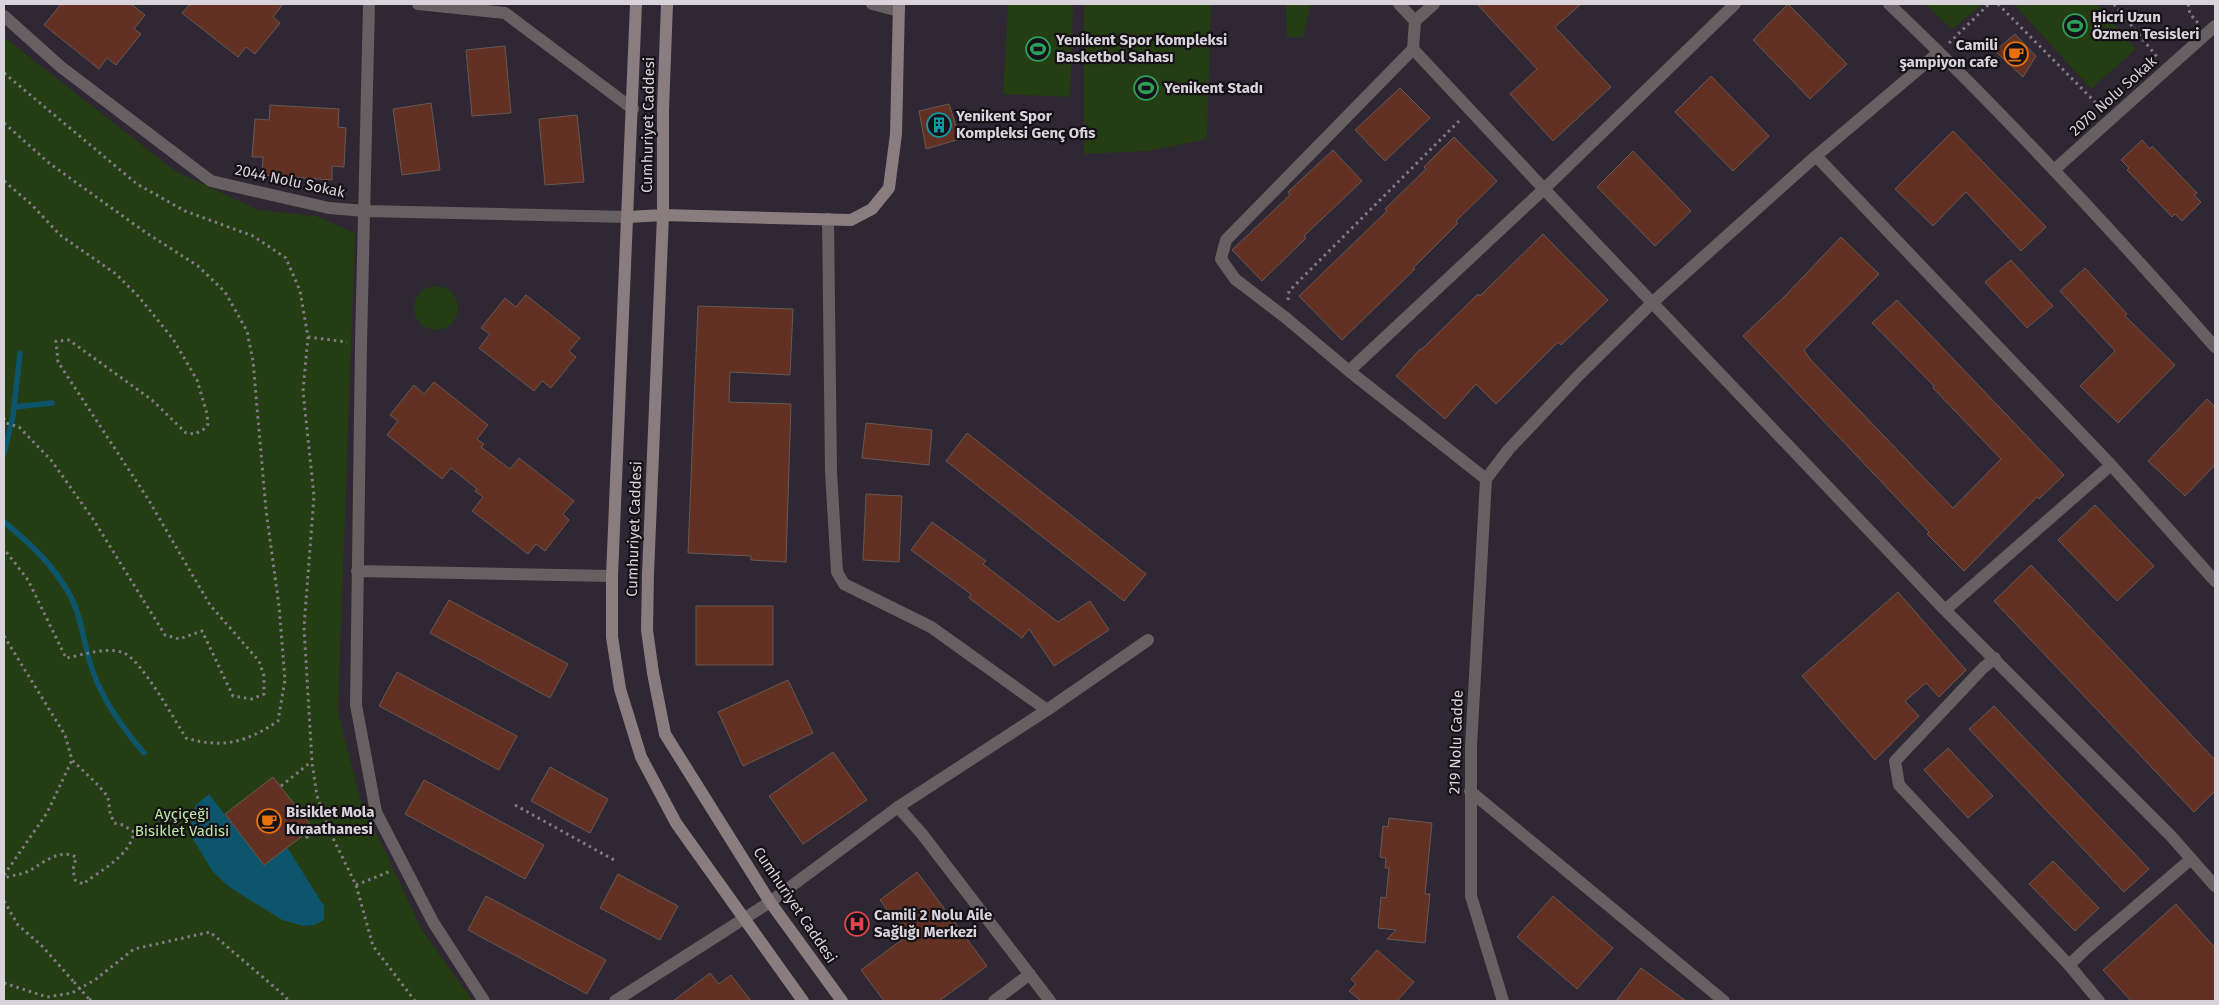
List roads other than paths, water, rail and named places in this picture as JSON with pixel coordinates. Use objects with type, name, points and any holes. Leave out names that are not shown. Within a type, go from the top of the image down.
[{"type":"street","points":[[369,4],[365,212],[360,344],[360,500],[357,571],[356,705],[376,812],[433,922],[484,1001]]},
{"type":"street","points":[[418,4],[505,13],[633,109]]},
{"type":"street","name":"Cumhuriyet Caddesi","points":[[636,4],[612,576],[612,637],[620,688],[641,757],[676,823],[743,920],[803,1001]]},
{"type":"street","name":"Cumhuriyet Caddesi","points":[[667,4],[663,110],[663,215],[648,574],[647,630],[653,673],[666,734],[770,902],[842,1001]]},
{"type":"street","points":[[628,216],[663,215],[851,220],[872,209],[889,188],[896,134],[899,8],[872,4]]},
{"type":"street","points":[[1399,4],[1415,21]]},
{"type":"street","points":[[1434,4],[1415,21],[1413,49],[1226,240],[1221,259],[1234,279],[1286,318],[1349,371],[1486,479],[1509,449],[1580,374],[1653,302],[1816,156],[1939,52]]},
{"type":"street","points":[[1349,371],[1544,189],[1735,4]]},
{"type":"street","points":[[1889,4],[1939,52],[2054,170],[2215,346]]},
{"type":"street","name":"2044 Nolu Sokak","points":[[4,16],[61,67],[211,181],[329,208],[365,212],[628,216]]},
{"type":"street","name":"2070 Nolu Sokak","points":[[2054,170],[2211,30]]},
{"type":"street","points":[[1413,49],[1469,111],[1945,610],[2171,836],[2190,860],[2215,886]]},
{"type":"street","points":[[1816,156],[2111,465],[2215,581]]},
{"type":"street","points":[[828,219],[831,472],[838,572],[844,584],[931,627],[1047,710]]},
{"type":"street","points":[[1945,610],[2111,465]]},
{"type":"street","name":"219 Nolu Cadde","points":[[1486,479],[1470,791],[1471,896],[1503,1001]]},
{"type":"street","points":[[357,571],[612,576]]},
{"type":"street","points":[[615,1001],[770,902],[898,807],[1047,710],[1148,640]]},
{"type":"street","points":[[1995,658],[1983,668],[1895,761],[1899,785],[2070,965],[2099,1001]]},
{"type":"street","points":[[1470,791],[1724,1001]]},
{"type":"street","points":[[898,807],[922,834],[1050,1001]]},
{"type":"street","points":[[2070,965],[2088,947],[2190,860]]},
{"type":"street","points":[[994,1001],[1030,974]]},
{"type":"water","points":[[209,794],[264,865],[287,847],[324,906],[324,920],[314,925],[304,926],[282,920],[228,886],[213,872],[191,836],[192,814],[196,805]]},
{"type":"waterway","points":[[4,453],[13,416],[20,353]]},
{"type":"waterway","points":[[14,407],[52,403]]},
{"type":"waterway","points":[[4,522],[41,556],[70,595],[96,681],[107,703],[144,753]]},
{"type":"place","name":"Hicri Uzun Özmen Tesisleri","points":[[2075,26]]},
{"type":"place","name":"Yenikent Spor Kompleksi Basketbol Sahası","points":[[1038,49]]},
{"type":"place","name":"Camili şampiyon cafe","points":[[2016,54]]},
{"type":"place","name":"Yenikent Stadı","points":[[1146,88]]},
{"type":"place","name":"Yenikent Spor Kompleksi Genç Ofis","points":[[939,125]]},
{"type":"place","name":"Bisiklet Mola Kıraathanesi","points":[[269,821]]},
{"type":"place","name":"Camili 2 Nolu Aile Sağlığı Merkezi","points":[[857,924]]},
{"type":"park label","name":"Ayçiçeği Bisiklet Vadisi","points":[[182,822]]}]
